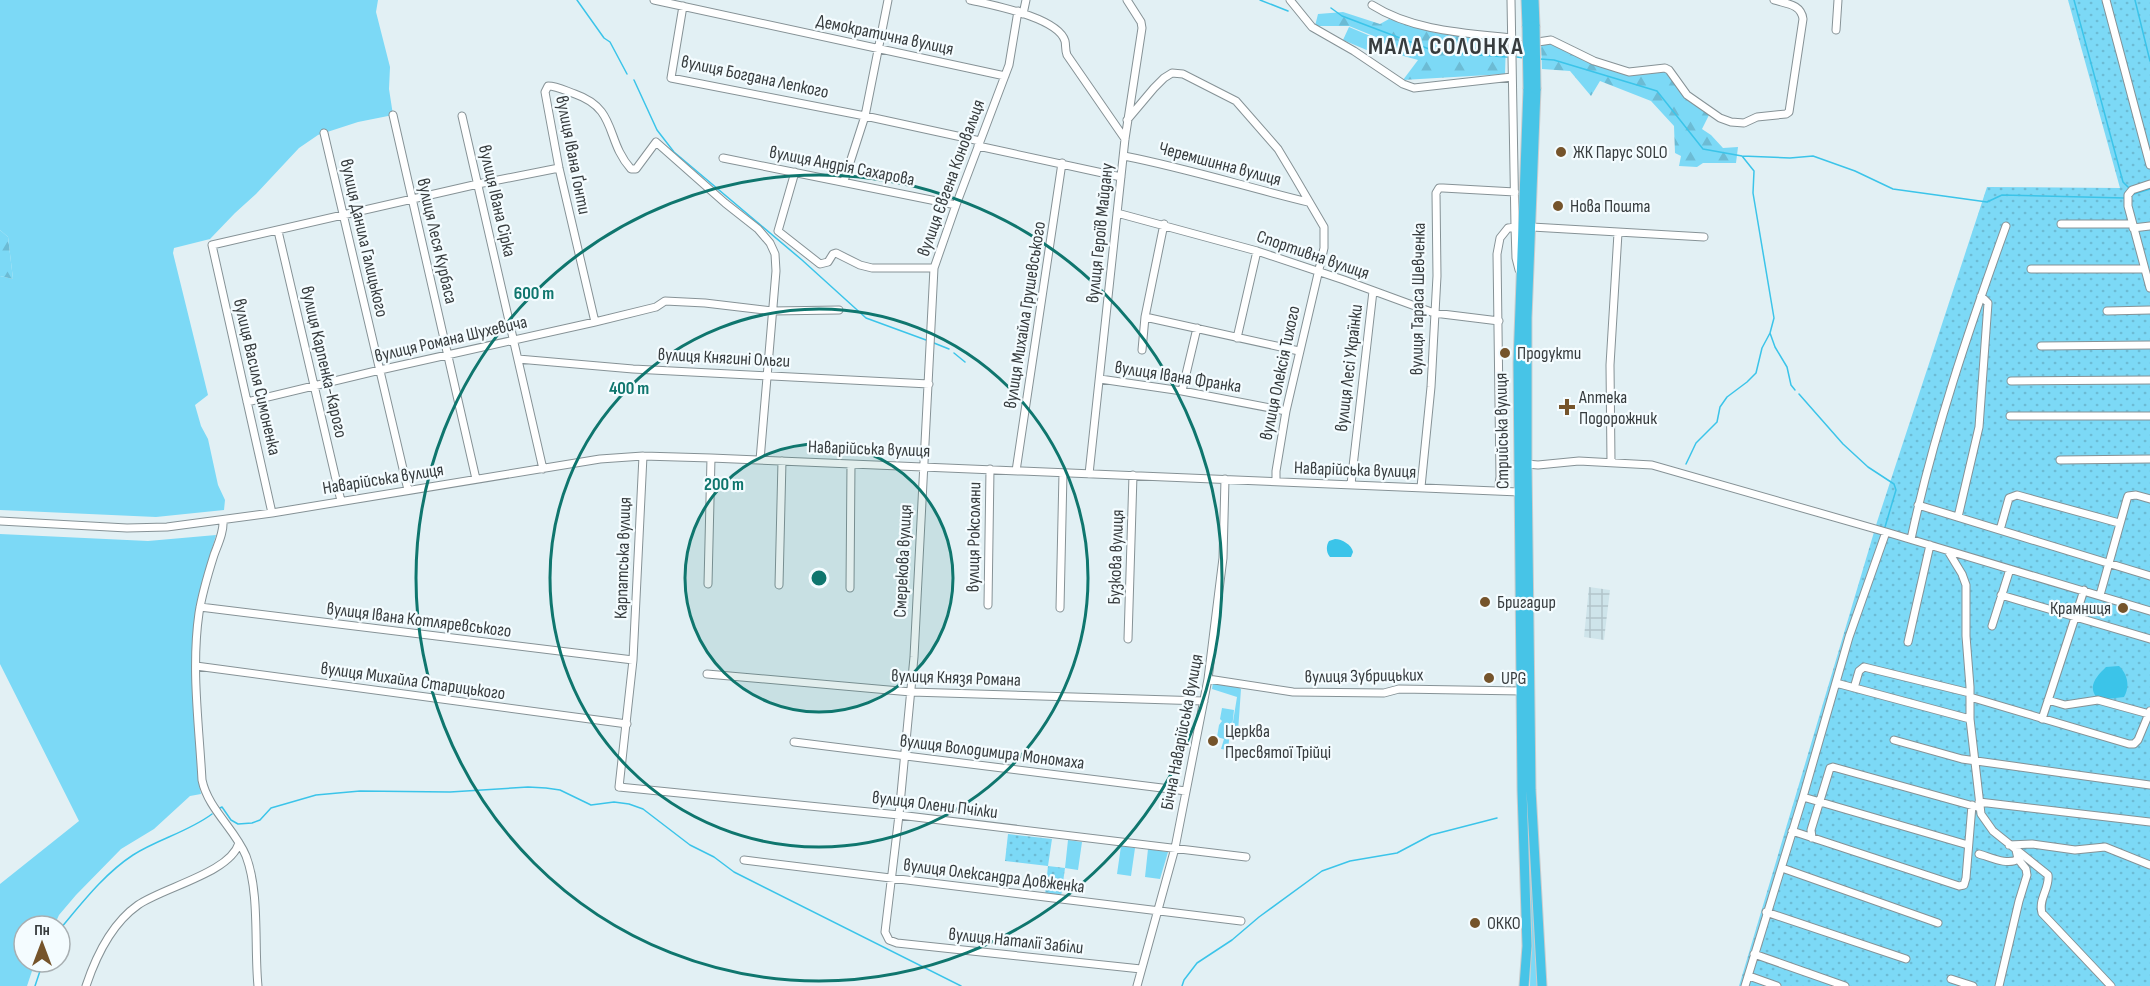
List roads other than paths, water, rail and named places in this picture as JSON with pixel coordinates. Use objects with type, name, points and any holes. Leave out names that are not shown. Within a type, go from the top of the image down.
[{"type":"highway","name":"Стрийська вулиця","points":[[1526,0],[1531,26]]},
{"type":"highway","name":"Стрийська вулиця","points":[[1526,718],[1527,318],[1532,227],[1531,26],[1534,0]]},
{"type":"highway","name":"Стрийська вулиця","points":[[1526,718],[1522,691],[1518,363],[1532,89]]},
{"type":"highway","points":[[1524,986],[1527,946],[1522,790],[1526,718]]},
{"type":"highway","points":[[1526,718],[1542,986]]},
{"type":"street","name":"Демократична вулиця","points":[[654,0],[1005,76]]},
{"type":"street","points":[[844,182],[865,116],[888,0]]},
{"type":"street","points":[[970,0],[1021,13],[1047,23],[1058,31],[1065,41],[1066,55],[1125,139]]},
{"type":"street","name":"вулиця Євгена Коновальця","points":[[923,467],[934,268],[1009,65],[1026,0]]},
{"type":"street","name":"вулиця Героїв Майдану","points":[[1089,474],[1127,120],[1142,28],[1141,22],[1127,0]]},
{"type":"street","points":[[1290,0],[1312,27],[1413,88],[1512,77]]},
{"type":"street","points":[[1511,0],[1516,258],[1521,275]]},
{"type":"street","points":[[1372,5],[1382,11],[1434,29],[1512,42],[1551,40],[1594,61],[1629,72],[1665,68],[1687,94],[1720,118],[1744,123],[1757,117],[1789,112],[1803,19],[1796,3],[1774,0]]},
{"type":"street","points":[[1836,30],[1838,0]]},
{"type":"street","points":[[2106,0],[2150,165]]},
{"type":"street","name":"вулиця Богдана Лепкого","points":[[683,6],[671,78],[865,116],[1121,177]]},
{"type":"street","name":"вулиця Олексія Тихого","points":[[1127,120],[1164,78],[1172,73],[1183,74],[1221,92],[1240,104],[1278,149],[1325,233],[1286,411],[1276,481]]},
{"type":"street","name":"вулиця Івана Ґонти","points":[[595,322],[559,168],[545,92],[548,86],[589,99],[598,107],[607,117],[612,135],[630,169],[636,169],[656,142],[758,230],[770,243],[775,254],[776,271],[772,311]]},
{"type":"street","name":"вулиця Леся Курбаса","points":[[393,115],[476,479]]},
{"type":"street","name":"вулиця Івана Сірка","points":[[462,116],[543,469]]},
{"type":"street","name":"вулиця Данила Галицького","points":[[324,133],[408,490]]},
{"type":"street","name":"Черемшинна вулиця","points":[[1124,156],[1160,162],[1308,202]]},
{"type":"street","name":"вулиця Андрія Сахарова","points":[[723,158],[956,205]]},
{"type":"street","name":"вулиця Михайла Грушевського","points":[[1016,471],[1062,163]]},
{"type":"street","points":[[278,231],[478,184],[559,168]]},
{"type":"street","points":[[795,172],[777,231],[817,262],[824,264],[833,254],[839,254],[860,265],[872,268],[934,268]]},
{"type":"street","points":[[2150,184],[2135,188],[2128,195],[2133,226],[2146,266],[2150,288]]},
{"type":"street","name":"вулиця Тараса Шевченка","points":[[1421,488],[1431,387],[1437,276],[1435,207],[1437,191],[1438,188],[1443,188],[1515,192]]},
{"type":"street","name":"Спортивна вулиця","points":[[1117,213],[1257,251],[1434,313],[1499,321]]},
{"type":"street","points":[[1142,350],[1145,317],[1164,224]]},
{"type":"street","points":[[2061,224],[2150,226]]},
{"type":"street","points":[[1911,540],[1922,487],[1966,339],[2006,226]]},
{"type":"street","points":[[1498,491],[1500,477],[1498,247],[1500,238],[1508,228],[1515,227]]},
{"type":"street","points":[[1532,227],[1704,237]]},
{"type":"street","name":"вулиця Василя Симоненка","points":[[272,513],[211,248],[215,243],[278,231]]},
{"type":"street","name":"вулиця Карпенка-Карого","points":[[278,231],[341,501]]},
{"type":"street","points":[[1611,462],[1610,366],[1618,233]]},
{"type":"street","points":[[1237,338],[1257,251]]},
{"type":"street","points":[[2031,269],[2146,266]]},
{"type":"street","name":"вулиця Лесі Українки","points":[[1351,484],[1373,291]]},
{"type":"street","points":[[1958,517],[1979,427],[1988,303],[1981,296]]},
{"type":"street","name":"вулиця Романа Шухевича","points":[[247,402],[447,354],[595,322],[656,307],[665,301],[772,311],[839,310]]},
{"type":"street","points":[[2107,310],[2150,310]]},
{"type":"street","points":[[760,460],[772,311]]},
{"type":"street","points":[[1145,317],[1299,351]]},
{"type":"street","points":[[1182,391],[1197,328]]},
{"type":"street","points":[[2040,346],[2150,345]]},
{"type":"street","name":"вулиця Княгині Ольги","points":[[518,359],[633,369],[929,384]]},
{"type":"street","name":"вулиця Івана Франка","points":[[1100,379],[1182,391],[1286,411]]},
{"type":"street","points":[[2011,381],[2150,380]]},
{"type":"street","points":[[2010,416],[2150,416]]},
{"type":"street","name":"Наварійська вулиця","points":[[0,521],[147,528],[272,513],[600,459],[643,456],[1519,492]]},
{"type":"street","name":"Карпатська вулиця","points":[[620,786],[633,660],[643,456]]},
{"type":"street","points":[[708,584],[711,458]]},
{"type":"street","points":[[2060,460],[2150,459]]},
{"type":"street","points":[[779,585],[782,461]]},
{"type":"street","points":[[1527,464],[1579,461],[1652,465],[2150,611]]},
{"type":"street","points":[[849,588],[851,464]]},
{"type":"street","name":"Смерекова вулиця","points":[[889,939],[885,932],[914,657],[923,467]]},
{"type":"street","name":"вулиця Роксоляни","points":[[988,605],[990,469]]},
{"type":"street","points":[[1060,608],[1063,473]]},
{"type":"street","name":"Бузкова вулиця","points":[[1128,639],[1133,476]]},
{"type":"street","name":"Бічна Наварійська вулиця","points":[[1137,986],[1156,910],[1175,848],[1208,679],[1223,558],[1225,479]]},
{"type":"street","points":[[2000,530],[2009,498],[2017,495],[2119,524]]},
{"type":"street","points":[[2100,595],[2128,496],[2136,495],[2150,499]]},
{"type":"street","points":[[1918,505],[2150,576]]},
{"type":"street","points":[[223,520],[222,531],[200,608],[196,666],[204,787],[239,843],[250,867],[258,986]]},
{"type":"street","points":[[1745,986],[1849,637],[1886,532]]},
{"type":"street","points":[[1908,642],[1930,545]]},
{"type":"street","points":[[1792,831],[1959,886],[1964,885],[1968,845],[1977,805],[1970,718],[1966,585],[1948,550]]},
{"type":"street","points":[[1992,626],[2010,569]]},
{"type":"street","points":[[2042,719],[2084,590]]},
{"type":"street","points":[[2001,596],[2150,639]]},
{"type":"street","name":"вулиця Івана Котляревського","points":[[200,608],[633,660]]},
{"type":"street","name":"вулиця Михайла Старицького","points":[[196,666],[627,724]]},
{"type":"street","points":[[1854,688],[1859,671],[1864,667],[1970,695],[2042,719],[2132,744],[2138,740],[2149,713],[2098,700],[2065,705],[2048,700]]},
{"type":"street","name":"вулиця Князя Романа","points":[[707,674],[911,692],[1204,701]]},
{"type":"street","name":"вулиця Зубрицьких","points":[[1208,679],[1293,692],[1384,693],[1399,689],[1522,691]]},
{"type":"street","points":[[1836,683],[1970,718]]},
{"type":"street","points":[[1893,740],[1974,760],[2150,785]]},
{"type":"street","name":"вулиця Володимира Мономаха","points":[[794,742],[1186,791]]},
{"type":"street","points":[[1812,838],[1811,830],[1830,768],[1833,767],[1977,805],[2150,822]]},
{"type":"street","name":"вулиця Олени Пчілки","points":[[620,786],[899,815],[1246,857]]},
{"type":"street","points":[[1803,797],[1968,845]]},
{"type":"street","points":[[1977,805],[1986,824],[2049,877],[2042,899],[2042,913],[2111,986]]},
{"type":"street","points":[[86,986],[101,948],[131,911],[153,897],[223,864],[234,855],[239,843]]},
{"type":"street","points":[[2009,844],[2032,844],[2075,850],[2104,847],[2150,865]]},
{"type":"street","points":[[1999,986],[2027,875],[2016,850]]},
{"type":"street","points":[[1979,854],[2008,862],[2018,859]]},
{"type":"street","name":"вулиця Олександра Довженка","points":[[744,860],[1241,921]]},
{"type":"street","points":[[1782,868],[1938,923]]},
{"type":"street","points":[[1766,912],[1906,959]]},
{"type":"street","name":"вулиця Наталії Забіли","points":[[889,939],[897,944],[1141,969]]},
{"type":"street","points":[[1754,954],[1845,986]]},
{"type":"street","points":[[1749,976],[1777,986]]},
{"type":"street","points":[[1952,979],[1973,986]]},
{"type":"waterway","points":[[577,0],[604,38],[610,42],[627,74]]},
{"type":"waterway","points":[[1260,0],[1288,11]]},
{"type":"waterway","points":[[2074,0],[2123,182],[2129,188]]},
{"type":"waterway","points":[[2135,0],[2150,61]]},
{"type":"waterway","points":[[1331,8],[1342,16],[1437,52],[1507,57]]},
{"type":"waterway","points":[[1517,57],[1524,58]]},
{"type":"waterway","points":[[1540,59],[1554,60],[1657,91],[1703,149],[1742,156],[1790,158],[1813,156],[1855,171],[1893,189],[1987,202],[2002,195],[2125,198]]},
{"type":"waterway","points":[[634,80],[657,130],[674,152],[802,260],[866,318],[926,340]]},
{"type":"waterway","points":[[1742,156],[1754,171],[1753,193],[1774,318],[1770,333],[1787,367],[1791,385],[1795,390]]},
{"type":"waterway","points":[[2134,194],[2150,189]]},
{"type":"waterway","points":[[1686,464],[1696,443],[1717,422],[1720,407],[1727,397],[1756,373],[1762,348],[1770,333]]},
{"type":"waterway","points":[[934,343],[949,349]]},
{"type":"waterway","points":[[954,353],[965,362]]},
{"type":"waterway","points":[[1799,394],[1843,444],[1868,467],[1894,484],[1896,490],[1885,527]]},
{"type":"waterway","points":[[220,808],[222,807],[231,820],[238,824],[252,823],[260,820],[271,808],[316,795],[360,791],[450,792],[528,787],[560,790],[591,805],[614,802],[629,804],[643,809],[690,845],[714,857],[734,872],[961,986]]},
{"type":"waterway","points":[[72,915],[112,871],[133,855],[193,826],[212,814]]},
{"type":"waterway","points":[[1182,986],[1197,963],[1232,940],[1259,917],[1322,871],[1350,861],[1397,853],[1431,835],[1497,818]]},
{"type":"waterway","points":[[35,986],[39,974]]},
{"type":"place","name":"ЖК Парус SOLO","points":[[1561,152]]},
{"type":"place","name":"Нова Пошта","points":[[1558,206]]},
{"type":"place","name":"Продукти","points":[[1505,353]]},
{"type":"place","name":"Аптека Подорожник","points":[[1567,407]]},
{"type":"place","name":"Бригадир","points":[[1485,602]]},
{"type":"place","name":"Крамниця","points":[[2123,608]]},
{"type":"place","name":"UPG","points":[[1489,678]]},
{"type":"place","name":"Церква Пресвятої Трійці","points":[[1213,741]]},
{"type":"place","name":"ОККО","points":[[1475,923]]},
{"type":"district","name":"МАЛА СОЛОНКА","points":[[1446,46]]}]
